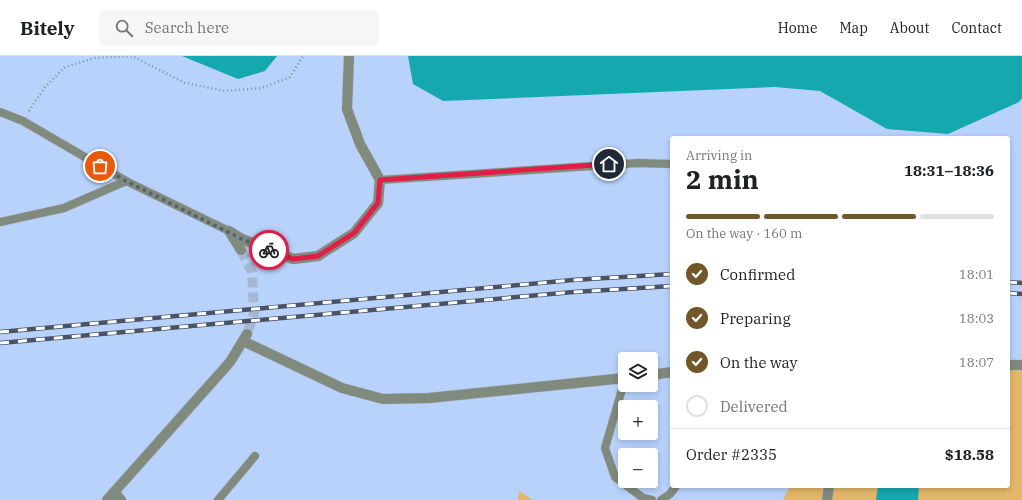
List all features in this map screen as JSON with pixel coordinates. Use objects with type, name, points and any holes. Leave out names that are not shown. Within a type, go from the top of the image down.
[{"type":"street","points":[[229,231],[242,239],[293,259],[318,256],[354,233],[378,203],[380,180],[360,144],[347,109],[349,56]]},
{"type":"street","points":[[229,231],[242,250]]},
{"type":"street","points":[[107,500],[230,362],[245,337],[342,388],[383,399],[429,398],[618,380]]},
{"type":"street","points":[[1010,364],[1022,365]]},
{"type":"street","points":[[658,374],[670,372]]},
{"type":"street","points":[[827,500],[829,488]]},
{"type":"street","points":[[114,492],[121,500]]},
{"type":"lane","points":[[0,112],[23,121],[126,181],[229,231]]},
{"type":"lane","points":[[380,180],[579,166],[638,163],[670,164]]},
{"type":"lane","points":[[0,222],[64,208],[126,181]]},
{"type":"lane","points":[[621,392],[605,448],[615,477],[642,498],[652,500]]},
{"type":"lane","points":[[218,500],[255,456]]},
{"type":"lane","points":[[661,500],[670,494],[674,488]]},
{"type":"path","points":[[23,121],[45,87],[65,67],[95,58],[132,56],[185,83],[225,91],[262,88],[290,77],[303,56]]},
{"type":"shaded area","points":[[0,56],[1022,56],[1022,500],[0,500]]},
{"type":"shaded area","points":[[182,56],[277,56],[265,71],[238,79]]},
{"type":"shaded area","points":[[408,56],[1022,56],[1022,98],[1019,102],[948,134],[887,129],[820,91],[775,87],[443,101],[413,84]]},
{"type":"shaded area","points":[[1022,368],[1022,500],[783,500],[789,488],[1010,488],[1010,369]]},
{"type":"shaded area","points":[[878,488],[919,488],[918,500],[876,500]]},
{"type":"shaded area","points":[[519,491],[533,500],[518,500]]},
{"type":"tunnel","points":[[241,250],[252,272],[254,313],[247,334]]},
{"type":"railway","points":[[0,332],[573,280],[670,274]]},
{"type":"railway","points":[[1010,282],[1022,283]]},
{"type":"railway","points":[[0,343],[574,292],[670,286]]},
{"type":"railway","points":[[1010,293],[1022,294]]},
{"type":"way so far","points":[[100,166],[126,181],[229,231],[242,239],[269,250]]},
{"type":"route","points":[[269,250],[293,259],[318,256],[354,233],[378,203],[380,180],[609,164]]}]
